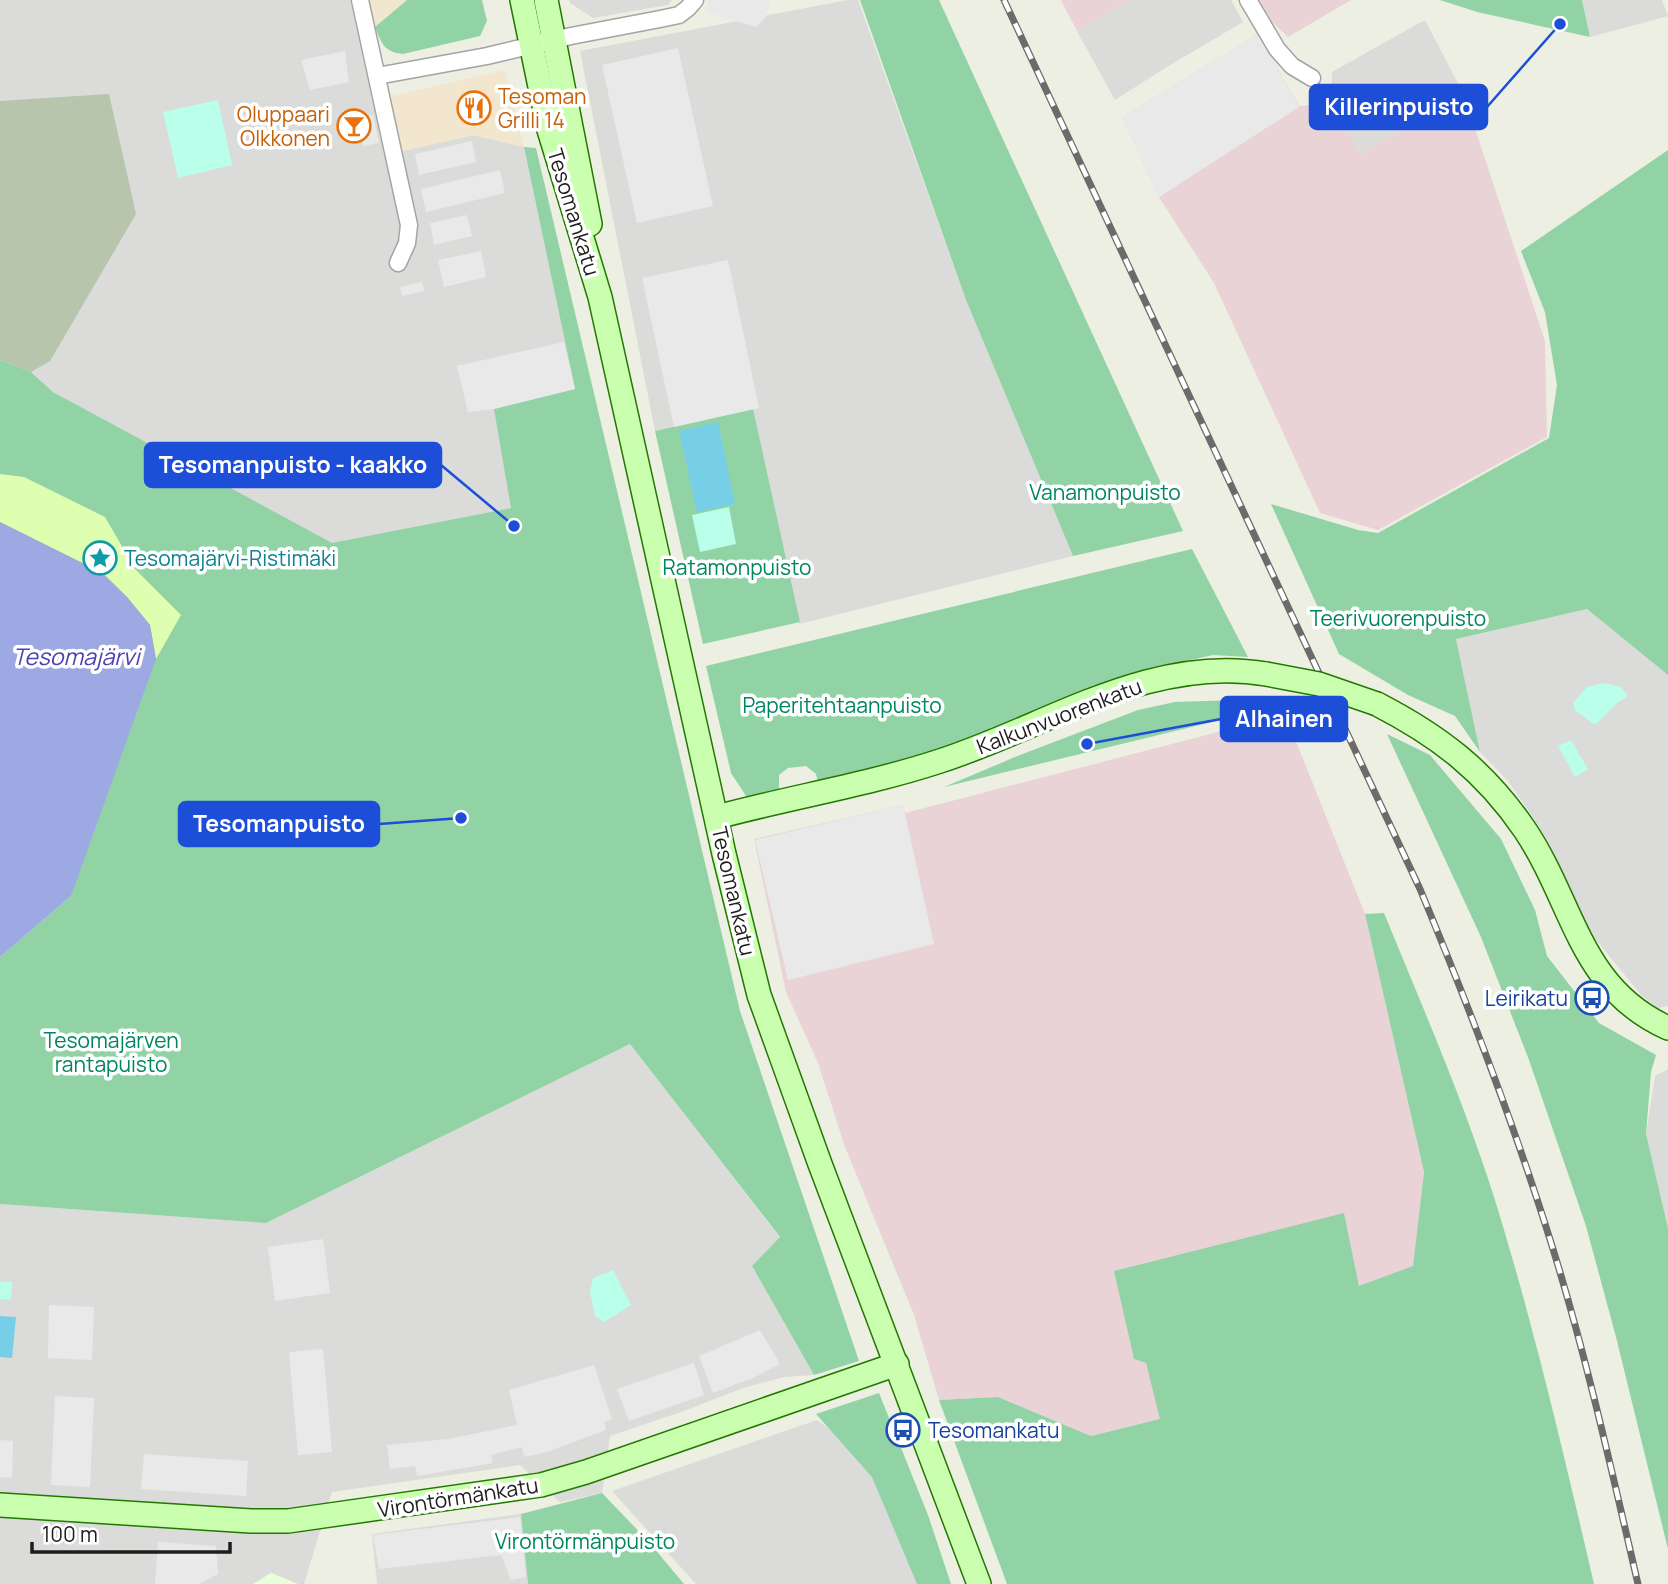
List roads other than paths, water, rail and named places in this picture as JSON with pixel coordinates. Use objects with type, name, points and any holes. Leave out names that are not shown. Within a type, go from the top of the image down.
[{"type":"street","points":[[360,0],[410,225],[407,243],[398,263]]},
{"type":"street","name":"Tesomankatu","points":[[522,0],[561,174],[600,297],[759,995],[789,1082],[979,1584]]},
{"type":"street","name":"Tesomankatu","points":[[546,0],[596,255],[600,297]]},
{"type":"street","points":[[377,76],[487,56],[679,15],[695,0]]},
{"type":"street","points":[[1248,0],[1277,50],[1292,66],[1312,78]]},
{"type":"street","name":"Kalkunvuorenkatu","points":[[717,817],[930,764],[1125,688],[1158,679],[1245,671],[1319,684],[1377,704],[1435,736],[1474,768],[1526,832],[1587,951],[1609,986],[1627,1004],[1668,1028]]},
{"type":"street","name":"Virontörmänkatu","points":[[0,1505],[288,1521],[521,1489],[573,1476],[897,1364]]},
{"type":"water","name":"Tesomajärvi","points":[[0,522],[102,573],[150,625],[156,659],[71,896],[0,957]]},
{"type":"railway","points":[[1004,0],[1420,889],[1456,978],[1491,1067],[1553,1249],[1588,1374],[1638,1584]]},
{"type":"place","name":"Killerinpuisto","points":[[1560,24]]},
{"type":"place","name":"Tesoman Grilli 14","points":[[474,108]]},
{"type":"place","name":"Oluppaari Olkkonen","points":[[354,126]]},
{"type":"place","name":"Tesomanpuisto - kaakko","points":[[514,526]]},
{"type":"place","name":"Tesomajärvi-Ristimäki","points":[[100,558]]},
{"type":"place","name":"Alhainen","points":[[1087,744]]},
{"type":"place","name":"Tesomanpuisto","points":[[461,818]]},
{"type":"place","name":"Leirikatu","points":[[1592,998]]},
{"type":"place","name":"Tesomankatu","points":[[903,1430]]},
{"type":"park label","name":"Vanamonpuisto","points":[[1105,492]]},
{"type":"park label","name":"Ratamonpuisto","points":[[737,567]]},
{"type":"park label","name":"Teerivuorenpuisto","points":[[1398,618]]},
{"type":"park label","name":"Paperitehtaanpuisto","points":[[842,705]]},
{"type":"park label","name":"Tesomajärven rantapuisto","points":[[111,1052]]},
{"type":"park label","name":"Virontörmänpuisto","points":[[585,1541]]}]
